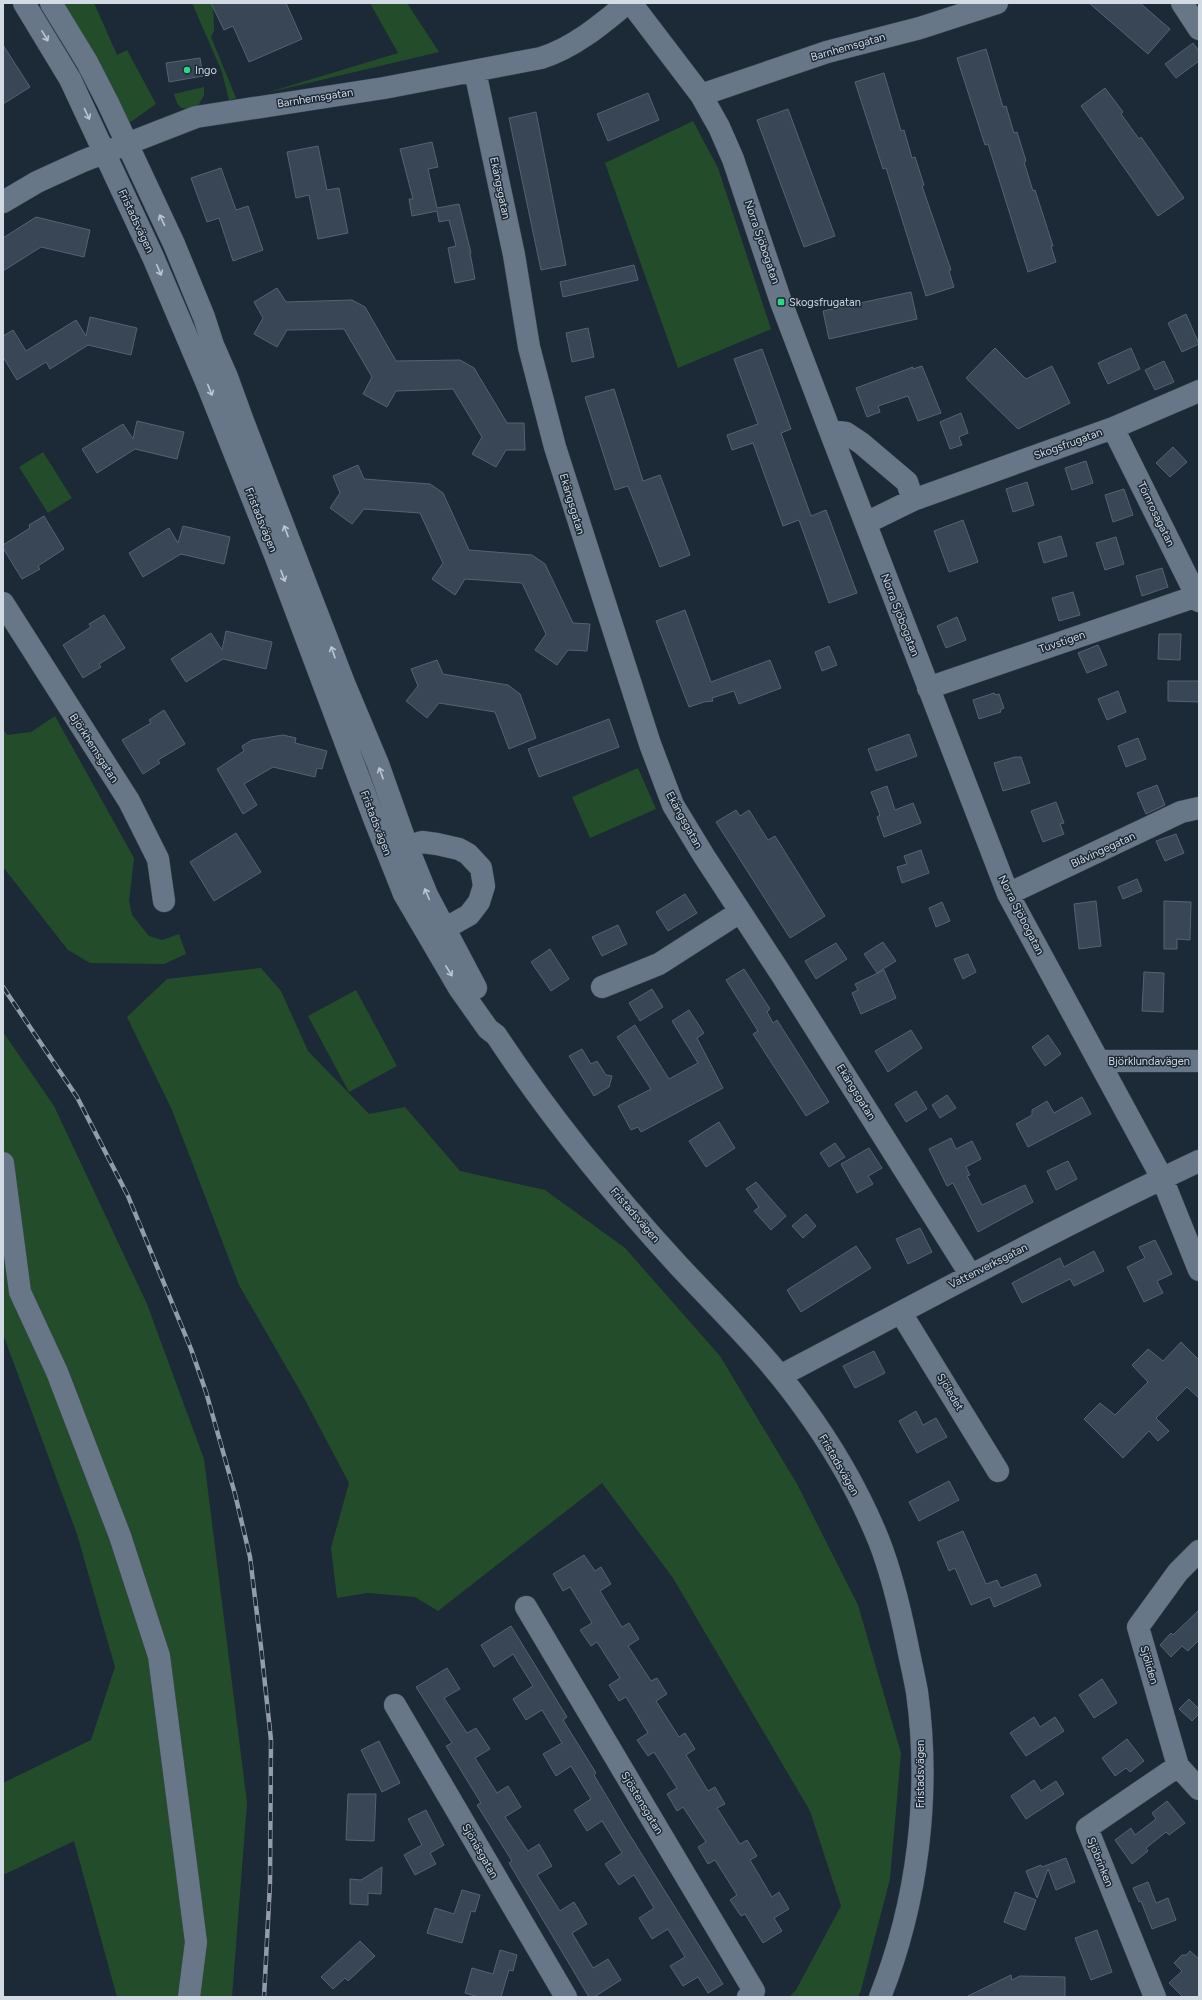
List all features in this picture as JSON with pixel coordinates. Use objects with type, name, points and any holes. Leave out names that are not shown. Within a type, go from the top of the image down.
[{"type":"street","name":"Fristadsvägen","points":[[24,3],[70,79],[153,257],[207,384],[275,555],[397,850],[444,929],[494,1023],[496,1035]]},
{"type":"street","name":"Fristadsvägen","points":[[51,3],[87,62],[127,144],[174,244],[204,317],[213,345],[227,377],[344,682],[378,764],[397,850],[404,894],[440,957],[488,1029],[496,1035],[558,1124],[673,1259],[780,1376],[804,1407],[834,1454],[880,1543],[902,1617],[916,1692],[922,1756],[919,1836],[909,1898],[897,1948],[880,1997]]},
{"type":"street","name":"Barnhemsgatan","points":[[4,200],[37,182],[196,117],[384,88],[541,58],[558,53],[611,17],[627,3]]},
{"type":"street","name":"Norra Sjöbogatan","points":[[631,3],[701,95],[720,127],[733,159],[781,302],[1008,894],[1162,1178],[1199,1270]]},
{"type":"street","points":[[1182,3],[1199,29]]},
{"type":"street","name":"Barnhemsgatan","points":[[701,95],[827,52],[920,28],[992,4]]},
{"type":"street","name":"Ekängsgatan","points":[[474,71],[514,255],[529,347],[555,447],[650,744],[673,805],[970,1274]]},
{"type":"street","name":"Skogsfrugatan","points":[[913,500],[1113,428],[1199,391]]},
{"type":"street","name":"Törnrosagatan","points":[[1113,428],[1198,598]]},
{"type":"street","points":[[830,431],[846,433],[861,443],[907,482],[913,500],[866,523]]},
{"type":"street","name":"Tuvstigen","points":[[928,688],[1198,598]]},
{"type":"street","name":"Björkhemsgatan","points":[[3,603],[129,801],[158,859],[164,901]]},
{"type":"street","name":"Blåvingegatan","points":[[1008,894],[1181,812],[1199,808]]},
{"type":"street","points":[[397,850],[422,842],[459,849],[468,854],[481,868],[484,886],[479,902],[469,915],[444,929]]},
{"type":"street","points":[[602,987],[659,964],[740,912]]},
{"type":"street","name":"Björklundavägen","points":[[1099,1061],[1199,1061]]},
{"type":"street","name":"Vattenverksgatan","points":[[780,1376],[901,1313],[970,1274],[1199,1161]]},
{"type":"street","points":[[3,1163],[20,1292],[57,1372],[120,1536],[159,1656],[196,1942],[188,1997]]},
{"type":"street","name":"Sjöledet","points":[[901,1313],[998,1471]]},
{"type":"street","name":"Sjöliden","points":[[1199,1551],[1178,1572],[1138,1627],[1178,1766],[1199,1789]]},
{"type":"street","name":"Sjöstensgatan","points":[[526,1607],[754,1991],[748,1997]]},
{"type":"street","name":"Sjönäsgatan","points":[[395,1705],[566,1997]]},
{"type":"street","name":"Sjöbrinken","points":[[1155,1997],[1087,1828],[1178,1766]]},
{"type":"green space","points":[[59,3],[94,3],[117,55],[127,50],[156,104],[129,123]]},
{"type":"green space","points":[[192,3],[213,3],[214,31],[211,37],[236,98],[229,100],[222,72]]},
{"type":"green space","points":[[370,3],[407,3],[439,52],[266,93],[398,53]]},
{"type":"green space","points":[[204,87],[204,95],[198,106],[182,108],[178,104],[174,94]]},
{"type":"green space","points":[[693,121],[718,168],[771,329],[678,368],[605,163]]},
{"type":"green space","points":[[43,452],[72,498],[48,513],[19,467]]},
{"type":"green space","points":[[55,716],[134,858],[129,901],[132,915],[149,936],[162,940],[179,934],[186,954],[164,964],[90,963],[68,950],[3,867],[3,729],[7,735],[31,732]]},
{"type":"green space","points":[[638,768],[656,809],[590,838],[572,797]]},
{"type":"green space","points":[[261,968],[281,991],[308,1051],[369,1114],[405,1107],[460,1171],[545,1190],[625,1248],[720,1356],[797,1484],[858,1605],[901,1753],[890,1879],[858,1997],[789,1997],[796,1990],[841,1906],[810,1811],[673,1578],[602,1483],[438,1611],[415,1597],[367,1593],[337,1598],[331,1548],[349,1483],[303,1396],[239,1285],[172,1110],[127,1017],[167,979]]},
{"type":"green space","points":[[356,990],[397,1066],[349,1092],[308,1016]]},
{"type":"green space","points":[[3,1032],[54,1106],[147,1304],[204,1459],[247,1803],[232,1997],[117,1997],[74,1841],[3,1875],[3,1783],[91,1740],[115,1667],[77,1534],[3,1334]]},
{"type":"building","points":[[211,3],[286,3],[302,39],[249,62],[233,26],[224,30]]},
{"type":"building","points":[[1089,3],[1140,3],[1170,29],[1148,54]]},
{"type":"building","points":[[1193,43],[1199,51],[1199,61],[1176,78],[1165,64]]},
{"type":"building","points":[[3,45],[30,87],[3,104]]},
{"type":"building","points":[[986,49],[1003,107],[1006,106],[1014,133],[1017,132],[1033,191],[1035,190],[1053,246],[1051,246],[1056,262],[1028,272],[988,144],[985,145],[957,58]]},
{"type":"building","points":[[200,58],[203,76],[169,82],[166,63]]},
{"type":"building","points":[[884,73],[901,131],[904,130],[912,158],[915,157],[924,185],[922,186],[951,270],[949,271],[954,287],[926,296],[886,168],[883,169],[855,82]]},
{"type":"building","points":[[1105,88],[1123,112],[1121,114],[1139,139],[1141,137],[1184,198],[1158,216],[1081,106]]},
{"type":"building","points":[[648,93],[659,120],[608,141],[597,114]]},
{"type":"building","points":[[788,109],[835,236],[804,247],[757,120]]},
{"type":"building","points":[[536,112],[566,265],[541,270],[509,118]]},
{"type":"building","points":[[432,142],[438,167],[428,169],[437,208],[459,204],[471,253],[475,279],[455,283],[448,248],[456,246],[449,220],[439,222],[437,211],[412,216],[409,199],[413,199],[400,149]]},
{"type":"building","points":[[318,146],[327,190],[339,188],[348,233],[318,239],[309,195],[296,198],[287,152]]},
{"type":"building","points":[[221,168],[236,210],[248,206],[263,250],[233,261],[219,218],[207,222],[191,178]]},
{"type":"building","points":[[36,217],[90,230],[84,257],[41,247],[3,271],[3,238]]},
{"type":"building","points":[[634,265],[638,280],[563,297],[560,282]]},
{"type":"building","points":[[277,288],[286,302],[352,300],[365,307],[396,361],[460,360],[474,368],[507,423],[524,423],[525,450],[506,450],[496,467],[472,454],[482,437],[453,389],[396,391],[387,407],[363,394],[372,377],[344,329],[287,330],[277,347],[254,334],[263,318],[254,302]]},
{"type":"building","points":[[911,292],[917,319],[829,339],[823,311]]},
{"type":"building","points":[[1186,314],[1199,344],[1182,352],[1168,323]]},
{"type":"building","points":[[90,317],[137,328],[131,355],[88,345],[50,369],[46,362],[17,380],[3,357],[3,336],[13,330],[26,351],[76,320],[86,336]]},
{"type":"building","points":[[588,328],[594,357],[572,362],[566,333]]},
{"type":"building","points":[[995,348],[1026,379],[1052,366],[1070,403],[1018,429],[966,378]]},
{"type":"building","points":[[1131,348],[1140,369],[1108,384],[1098,363]]},
{"type":"building","points":[[762,349],[791,429],[781,433],[811,516],[826,510],[857,593],[829,603],[799,520],[783,526],[753,443],[732,450],[727,435],[758,424],[734,359]]},
{"type":"building","points":[[1164,361],[1174,382],[1155,390],[1145,370]]},
{"type":"building","points":[[922,366],[941,413],[918,421],[908,396],[878,406],[880,412],[867,417],[856,388],[913,367],[913,369]]},
{"type":"building","points":[[614,389],[643,481],[660,475],[690,555],[660,567],[628,486],[615,490],[585,397]]},
{"type":"building","points":[[961,413],[968,433],[959,437],[962,445],[950,449],[940,422]]},
{"type":"building","points":[[137,421],[184,432],[177,459],[135,449],[97,473],[82,449],[123,424],[133,439]]},
{"type":"building","points":[[1173,447],[1187,462],[1170,477],[1156,463]]},
{"type":"building","points":[[1086,461],[1093,483],[1072,490],[1065,468]]},
{"type":"building","points":[[358,465],[364,479],[430,484],[443,493],[469,550],[532,555],[545,564],[573,623],[590,624],[587,651],[568,650],[557,665],[535,650],[546,634],[522,583],[465,579],[455,595],[432,579],[443,563],[420,513],[364,509],[352,524],[330,508],[340,493],[333,476]]},
{"type":"building","points":[[1027,482],[1034,505],[1013,512],[1006,489]]},
{"type":"building","points":[[1124,489],[1133,515],[1113,522],[1105,495]]},
{"type":"building","points":[[44,516],[64,549],[38,566],[40,569],[22,579],[3,548],[3,545],[30,528],[29,525]]},
{"type":"building","points":[[963,520],[978,562],[949,572],[934,531]]},
{"type":"building","points":[[183,526],[230,537],[224,564],[181,554],[143,577],[129,553],[169,528],[178,543]]},
{"type":"building","points":[[1061,536],[1067,556],[1044,563],[1038,543]]},
{"type":"building","points":[[1116,537],[1124,564],[1105,570],[1096,543]]},
{"type":"building","points":[[1162,568],[1168,587],[1142,596],[1136,576]]},
{"type":"building","points":[[1073,592],[1080,615],[1059,621],[1052,598]]},
{"type":"building","points":[[685,610],[711,682],[770,660],[781,688],[739,704],[734,691],[712,698],[713,701],[704,702],[689,707],[656,621]]},
{"type":"building","points":[[104,615],[125,648],[99,664],[101,667],[83,678],[63,645],[91,627],[89,624]]},
{"type":"building","points":[[957,617],[966,640],[946,648],[937,626]]},
{"type":"building","points":[[226,631],[272,642],[266,669],[223,659],[186,682],[171,659],[211,633],[222,650]]},
{"type":"building","points":[[1159,634],[1181,634],[1180,660],[1158,659]]},
{"type":"building","points":[[1098,645],[1107,665],[1087,673],[1078,653]]},
{"type":"building","points":[[829,646],[837,665],[822,671],[815,652]]},
{"type":"building","points":[[437,660],[443,674],[508,685],[520,694],[536,738],[509,749],[495,712],[439,703],[427,718],[406,701],[418,686],[411,669]]},
{"type":"building","points":[[1168,681],[1199,681],[1199,702],[1168,701]]},
{"type":"building","points":[[1118,691],[1126,712],[1107,720],[1098,699]]},
{"type":"building","points":[[994,693],[995,695],[999,694],[1004,708],[1000,710],[1001,712],[979,719],[973,700]]},
{"type":"building","points":[[164,710],[185,744],[158,760],[160,763],[143,774],[122,740],[151,723],[149,720]]},
{"type":"building","points":[[609,719],[619,747],[539,777],[528,749]]},
{"type":"building","points":[[909,734],[917,756],[876,771],[868,749]]},
{"type":"building","points":[[283,735],[296,738],[295,743],[327,751],[322,769],[317,768],[315,777],[273,767],[244,784],[257,805],[243,814],[217,769],[244,751],[242,746],[252,740]]},
{"type":"building","points":[[1138,738],[1146,759],[1126,767],[1118,746]]},
{"type":"building","points":[[1015,757],[1021,757],[1030,783],[1003,791],[994,763]]},
{"type":"building","points":[[1157,785],[1165,805],[1146,814],[1137,793]]},
{"type":"building","points":[[887,786],[895,810],[913,803],[921,823],[884,837],[877,817],[880,815],[871,792]]},
{"type":"building","points":[[1056,802],[1064,823],[1060,824],[1064,834],[1043,842],[1031,811]]},
{"type":"building","points":[[736,810],[740,816],[749,810],[768,840],[775,836],[825,916],[790,938],[716,822]]},
{"type":"building","points":[[236,833],[261,872],[214,901],[190,862]]},
{"type":"building","points":[[1176,834],[1184,853],[1165,861],[1156,841]]},
{"type":"building","points":[[921,850],[929,873],[902,883],[897,867],[907,864],[904,856]]},
{"type":"building","points":[[1137,879],[1142,891],[1123,899],[1118,887]]},
{"type":"building","points":[[685,894],[697,913],[668,931],[656,912]]},
{"type":"building","points":[[1096,901],[1101,946],[1079,949],[1074,904]]},
{"type":"building","points":[[1164,901],[1191,902],[1190,940],[1177,939],[1177,949],[1164,949]]},
{"type":"building","points":[[942,902],[950,921],[936,927],[929,908]]},
{"type":"building","points":[[618,925],[627,944],[602,956],[592,937]]},
{"type":"building","points":[[883,942],[896,961],[877,973],[864,954]]},
{"type":"building","points":[[836,943],[847,959],[816,979],[805,961]]},
{"type":"building","points":[[550,949],[569,979],[551,991],[531,962]]},
{"type":"building","points":[[968,954],[976,972],[963,979],[954,959]]},
{"type":"building","points":[[744,969],[770,1009],[767,1012],[773,1023],[777,1020],[829,1102],[806,1116],[753,1034],[758,1031],[726,980]]},
{"type":"building","points":[[884,970],[896,998],[861,1014],[852,993],[858,990],[855,984]]},
{"type":"building","points":[[1144,972],[1164,973],[1163,1012],[1142,1011]]},
{"type":"building","points":[[652,989],[663,1007],[640,1021],[629,1003]]},
{"type":"building","points":[[689,1010],[704,1033],[697,1038],[723,1088],[641,1132],[638,1127],[631,1130],[618,1106],[651,1089],[617,1037],[635,1025],[669,1079],[698,1063],[672,1021]]},
{"type":"building","points":[[911,1030],[922,1048],[888,1072],[875,1051]]},
{"type":"building","points":[[1048,1035],[1061,1054],[1045,1066],[1032,1047]]},
{"type":"building","points":[[582,1049],[591,1064],[597,1061],[606,1075],[612,1076],[609,1087],[594,1096],[569,1056]]},
{"type":"building","points":[[916,1091],[927,1109],[906,1122],[895,1104]]},
{"type":"building","points":[[947,1095],[956,1108],[940,1118],[932,1105]]},
{"type":"building","points":[[1082,1097],[1091,1114],[1028,1147],[1016,1124],[1032,1115],[1032,1110],[1047,1101],[1054,1113]]},
{"type":"building","points":[[719,1122],[735,1148],[706,1167],[689,1141]]},
{"type":"building","points":[[951,1138],[956,1149],[972,1141],[981,1159],[966,1167],[970,1175],[967,1176],[982,1205],[1025,1185],[1033,1202],[978,1232],[953,1183],[947,1186],[929,1149]]},
{"type":"building","points":[[835,1143],[845,1157],[829,1167],[820,1153]]},
{"type":"building","points":[[869,1148],[882,1168],[868,1176],[873,1184],[857,1193],[841,1164]]},
{"type":"building","points":[[1068,1161],[1077,1179],[1056,1190],[1047,1171]]},
{"type":"building","points":[[756,1182],[786,1216],[771,1230],[754,1211],[759,1207],[746,1189]]},
{"type":"building","points":[[806,1214],[816,1226],[803,1238],[792,1226]]},
{"type":"building","points":[[920,1228],[932,1252],[908,1264],[896,1239]]},
{"type":"building","points":[[1155,1240],[1172,1274],[1157,1281],[1163,1293],[1144,1302],[1127,1267],[1145,1258],[1139,1247]]},
{"type":"building","points":[[856,1246],[871,1268],[801,1312],[787,1290]]},
{"type":"building","points":[[1094,1251],[1104,1271],[1074,1286],[1070,1279],[1022,1303],[1012,1283],[1060,1258],[1064,1267]]},
{"type":"building","points":[[1181,1342],[1199,1360],[1199,1398],[1187,1387],[1156,1418],[1169,1431],[1158,1441],[1149,1431],[1123,1458],[1084,1419],[1100,1403],[1115,1415],[1148,1382],[1132,1365],[1148,1349],[1163,1361]]},
{"type":"building","points":[[874,1351],[885,1373],[855,1388],[843,1366]]},
{"type":"building","points":[[916,1411],[923,1425],[936,1418],[947,1437],[917,1453],[899,1421]]},
{"type":"building","points":[[949,1481],[959,1500],[919,1521],[909,1502]]},
{"type":"building","points":[[963,1531],[986,1584],[997,1580],[1001,1588],[1036,1574],[1041,1586],[994,1607],[990,1597],[971,1605],[955,1568],[949,1571],[937,1542]]},
{"type":"building","points":[[584,1555],[595,1571],[601,1567],[611,1584],[600,1591],[622,1627],[629,1623],[639,1639],[628,1646],[651,1681],[657,1678],[667,1694],[656,1701],[679,1737],[685,1733],[695,1749],[686,1755],[708,1791],[715,1787],[725,1804],[717,1808],[740,1844],[747,1840],[757,1856],[750,1860],[772,1897],[779,1892],[789,1909],[774,1918],[782,1931],[763,1943],[745,1914],[741,1916],[730,1900],[737,1895],[715,1860],[708,1864],[698,1847],[706,1842],[683,1807],[677,1811],[667,1794],[677,1788],[654,1752],[648,1756],[637,1740],[648,1733],[626,1697],[619,1701],[609,1685],[620,1678],[597,1642],[591,1646],[580,1630],[592,1623],[570,1587],[563,1591],[553,1574]]},
{"type":"building","points":[[1199,1610],[1199,1640],[1188,1651],[1182,1646],[1171,1657],[1160,1645],[1171,1633],[1173,1635]]},
{"type":"building","points":[[511,1626],[567,1717],[563,1720],[596,1773],[594,1775],[723,1984],[708,1993],[698,1977],[683,1986],[670,1966],[685,1957],[668,1929],[652,1939],[639,1918],[654,1908],[634,1875],[619,1885],[605,1864],[622,1853],[602,1821],[587,1831],[574,1810],[591,1799],[571,1766],[556,1776],[543,1754],[562,1743],[542,1710],[526,1720],[513,1699],[533,1686],[513,1654],[494,1667],[481,1645]]},
{"type":"building","points":[[447,1668],[460,1689],[444,1698],[467,1733],[476,1728],[490,1749],[475,1758],[497,1793],[508,1786],[521,1807],[505,1817],[528,1851],[539,1844],[552,1866],[537,1875],[560,1911],[574,1902],[587,1924],[572,1933],[593,1968],[608,1959],[621,1980],[594,1997],[589,1997],[509,1863],[512,1861],[477,1805],[481,1803],[446,1746],[452,1743],[416,1687]]},
{"type":"building","points":[[1102,1679],[1117,1703],[1094,1718],[1079,1695]]},
{"type":"building","points":[[1189,1699],[1199,1709],[1199,1714],[1192,1721],[1179,1709]]},
{"type":"building","points":[[1034,1717],[1040,1727],[1055,1717],[1064,1731],[1026,1756],[1010,1733]]},
{"type":"building","points":[[1127,1739],[1144,1761],[1130,1772],[1126,1768],[1115,1776],[1102,1758]]},
{"type":"building","points":[[379,1741],[400,1783],[382,1792],[361,1750]]},
{"type":"building","points":[[1034,1780],[1041,1791],[1056,1781],[1064,1794],[1026,1819],[1011,1796]]},
{"type":"building","points":[[348,1794],[376,1794],[374,1841],[346,1840]]},
{"type":"building","points":[[1167,1801],[1185,1823],[1169,1835],[1166,1832],[1146,1848],[1148,1851],[1132,1864],[1115,1840],[1131,1828],[1135,1835],[1156,1819],[1152,1813]]},
{"type":"building","points":[[426,1810],[444,1845],[430,1853],[436,1864],[415,1875],[404,1855],[422,1845],[408,1819]]},
{"type":"building","points":[[1066,1858],[1075,1882],[1056,1890],[1048,1869],[1037,1898],[1026,1871]]},
{"type":"building","points":[[382,1867],[381,1894],[368,1893],[368,1905],[350,1904],[350,1879],[361,1880]]},
{"type":"building","points":[[1148,1882],[1156,1903],[1168,1898],[1176,1920],[1152,1929],[1141,1901],[1139,1902],[1133,1888]]},
{"type":"building","points":[[462,1890],[480,1895],[475,1912],[471,1911],[462,1943],[427,1933],[435,1908],[454,1914]]},
{"type":"building","points":[[1015,1892],[1036,1900],[1025,1930],[1004,1922]]},
{"type":"building","points":[[1097,1930],[1112,1972],[1091,1980],[1075,1938]]},
{"type":"building","points":[[360,1941],[375,1956],[348,1981],[345,1978],[333,1989],[321,1977]]},
{"type":"building","points":[[500,1950],[517,1955],[513,1971],[509,1970],[501,1997],[479,1997],[465,1993],[472,1968],[493,1974]]},
{"type":"building","points":[[1190,1951],[1199,1959],[1199,1997],[1183,1997],[1169,1983],[1182,1971],[1174,1963],[1182,1955],[1186,1955]]},
{"type":"building","points":[[1011,1975],[1012,1980],[1020,1976],[1065,1977],[1065,1997],[966,1997]]},
{"type":"railway","points":[[3,987],[77,1097],[128,1196],[191,1349],[206,1392],[235,1494],[250,1557],[271,1740],[270,1883],[264,1997]]},
{"type":"place","name":"Ingo","points":[[187,70]]},
{"type":"place","name":"Skogsfrugatan","points":[[781,302]]}]
